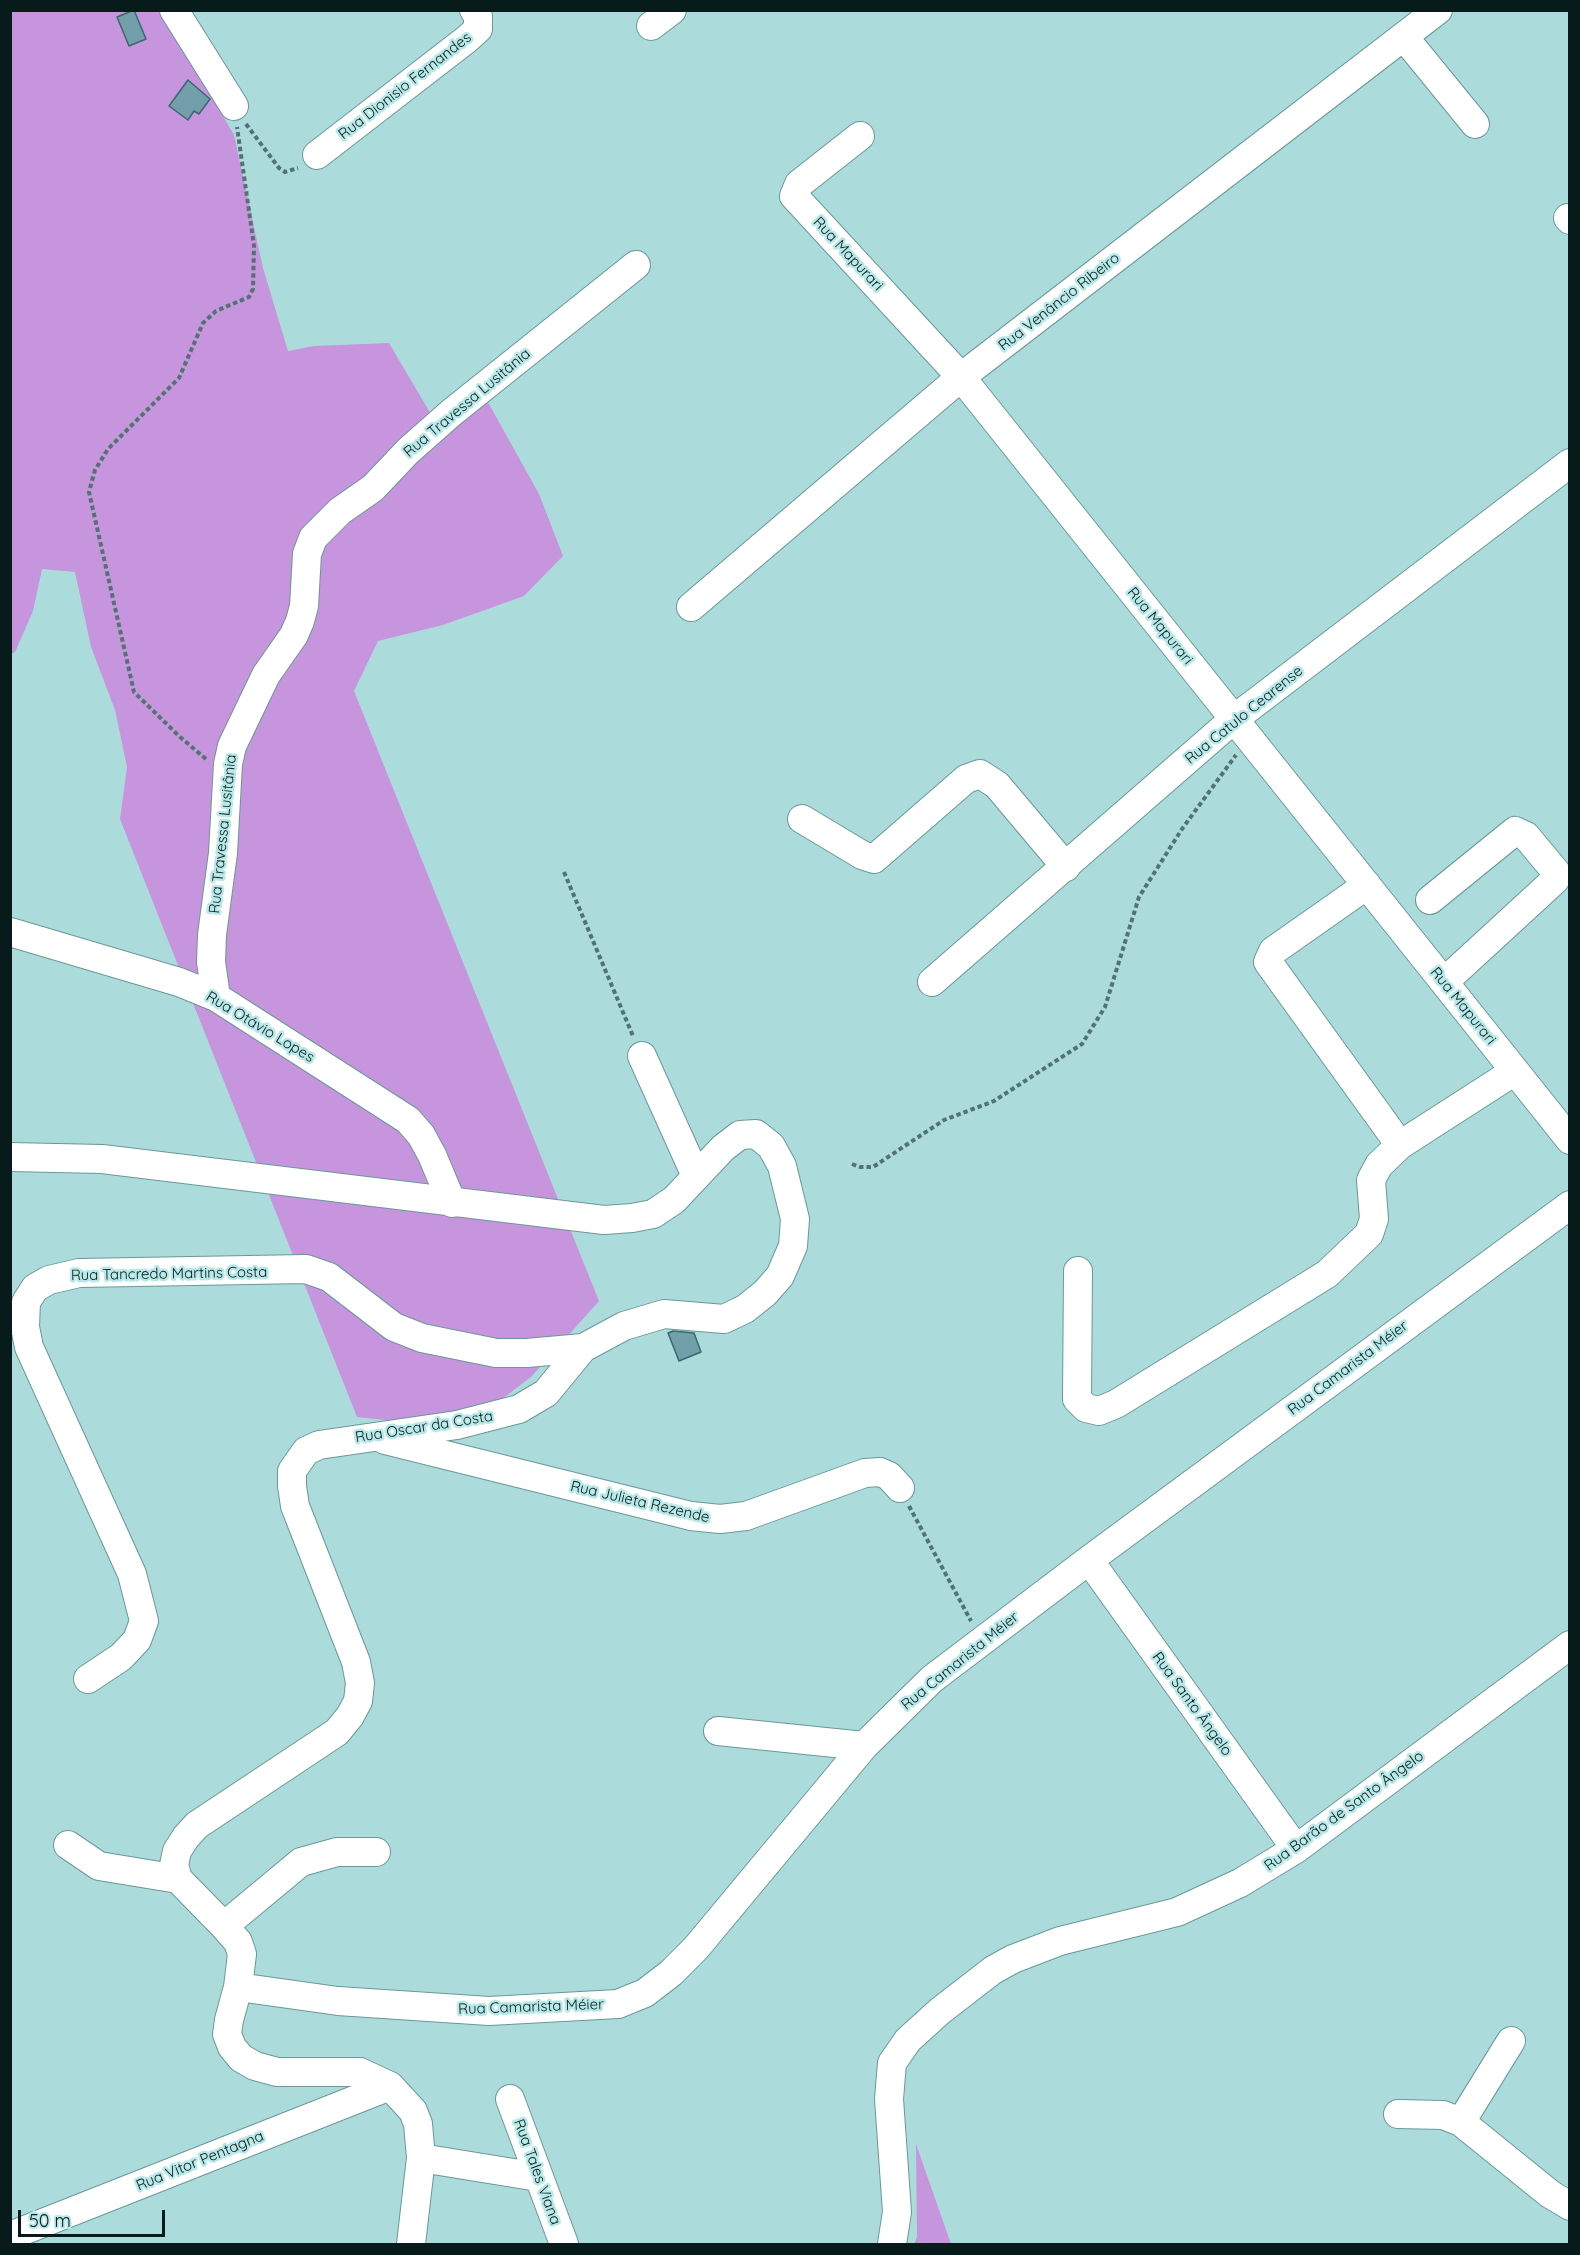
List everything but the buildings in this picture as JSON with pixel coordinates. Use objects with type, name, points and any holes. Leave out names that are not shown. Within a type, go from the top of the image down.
[{"type":"street","points":[[174,10],[234,106]]},
{"type":"street","name":"Rua Dionisio Fernandes","points":[[317,155],[478,29],[478,16],[474,10]]},
{"type":"street","name":"Rua Venâncio Ribeiro","points":[[691,607],[961,377],[1438,10]]},
{"type":"street","points":[[1404,37],[1475,124]]},
{"type":"street","name":"Rua Mapurari","points":[[860,136],[799,184],[795,188],[794,196],[961,377],[1569,1140]]},
{"type":"street","name":"Rua Travessa Lusitânia","points":[[216,997],[211,962],[212,935],[223,853],[227,776],[232,746],[266,675],[294,635],[300,621],[304,606],[307,554],[313,538],[322,526],[373,488],[408,451],[451,413],[636,265]]},
{"type":"street","name":"Rua Catulo Cearense","points":[[932,982],[1066,867],[1242,728],[1569,463]]},
{"type":"street","points":[[802,819],[862,855],[874,859],[966,779],[980,774],[997,785],[1066,867]]},
{"type":"street","points":[[1430,900],[1515,831],[1526,836],[1556,873],[1555,880],[1444,982]]},
{"type":"street","points":[[1366,885],[1273,951],[1268,962],[1400,1145]]},
{"type":"street","name":"Rua Otávio Lopes","points":[[10,932],[170,978],[216,997],[408,1120],[432,1155],[452,1203]]},
{"type":"street","points":[[642,1056],[696,1176]]},
{"type":"street","points":[[1078,1271],[1077,1399],[1086,1408],[1099,1411],[1116,1404],[1328,1274],[1369,1234],[1374,1219],[1371,1180],[1379,1165],[1400,1145],[1515,1071]]},
{"type":"street","name":"Rua Oscar da Costa","points":[[10,1157],[102,1159],[604,1220],[653,1214],[674,1200],[723,1148],[740,1135],[756,1134],[771,1146],[782,1166],[795,1219],[793,1246],[780,1276],[765,1293],[733,1317],[714,1320],[682,1314],[656,1316],[616,1330],[582,1348],[546,1393],[519,1409],[457,1425],[334,1441],[306,1450],[292,1471],[291,1486],[295,1506],[356,1662],[360,1683],[357,1701],[350,1716],[337,1732],[197,1825],[177,1851],[174,1865],[178,1879]]},
{"type":"street","name":"Rua Camarista Méier","points":[[238,1987],[338,2001],[489,2011],[618,2004],[645,1993],[671,1973],[696,1948],[864,1746],[932,1679],[1569,1205]]},
{"type":"street","name":"Rua Tancredo Martins Costa","points":[[88,1679],[121,1657],[137,1640],[144,1621],[132,1574],[29,1347],[25,1327],[26,1302],[35,1288],[49,1280],[79,1274],[306,1269],[329,1277],[394,1327],[422,1338],[496,1353],[582,1348]]},
{"type":"street","name":"Rua Julieta Rezende","points":[[371,1436],[691,1516],[720,1519],[746,1516],[865,1473],[880,1472],[889,1476],[900,1488]]},
{"type":"street","name":"Rua Santo Ângelo","points":[[1089,1560],[1296,1849]]},
{"type":"street","name":"Rua Barão de Santo Ângelo","points":[[892,2244],[897,2212],[889,2099],[890,2077],[892,2063],[908,2040],[984,1977],[1013,1959],[1060,1941],[1177,1912],[1240,1883],[1296,1849],[1569,1645]]},
{"type":"street","points":[[718,1731],[864,1746]]},
{"type":"street","points":[[68,1845],[99,1866],[178,1879],[238,1942],[242,1954],[238,1987],[228,2019],[227,2034],[232,2047],[241,2058],[255,2066],[277,2072],[360,2072],[390,2086],[413,2111],[418,2124],[421,2158],[411,2244]]},
{"type":"street","points":[[225,1926],[301,1862],[337,1852],[376,1852]]},
{"type":"street","points":[[1461,2122],[1511,2040]]},
{"type":"street","name":"Rua Vitor Pentagna","points":[[10,2236],[390,2086]]},
{"type":"street","name":"Rua Tales Viana","points":[[510,2099],[564,2244]]},
{"type":"street","points":[[1398,2114],[1443,2115],[1461,2122],[1550,2194],[1569,2206]]},
{"type":"street","points":[[421,2158],[538,2177]]},
{"type":"path","points":[[234,106],[272,161],[285,172],[302,166],[317,155]]},
{"type":"path","points":[[227,776],[180,737],[134,692],[89,492],[95,470],[108,449],[179,378],[203,323],[216,311],[249,297],[253,289],[254,246],[234,106]]},
{"type":"path","points":[[852,1164],[873,1167],[944,1120],[994,1101],[1070,1055],[1082,1044],[1105,1007],[1139,897],[1242,728]]},
{"type":"path","points":[[564,872],[642,1056]]},
{"type":"path","points":[[900,1488],[982,1640]]},
{"type":"shaded area","points":[[11,11],[162,11],[234,135],[263,268],[288,351],[314,346],[389,343],[432,416],[479,386],[539,494],[563,556],[524,596],[443,625],[378,641],[354,691],[599,1301],[531,1377],[494,1405],[432,1425],[357,1417],[120,819],[127,767],[115,710],[91,647],[75,572],[42,569],[33,611],[15,652],[11,654]]},
{"type":"shaded area","points":[[916,2144],[951,2244],[914,2244],[917,2237]]}]
